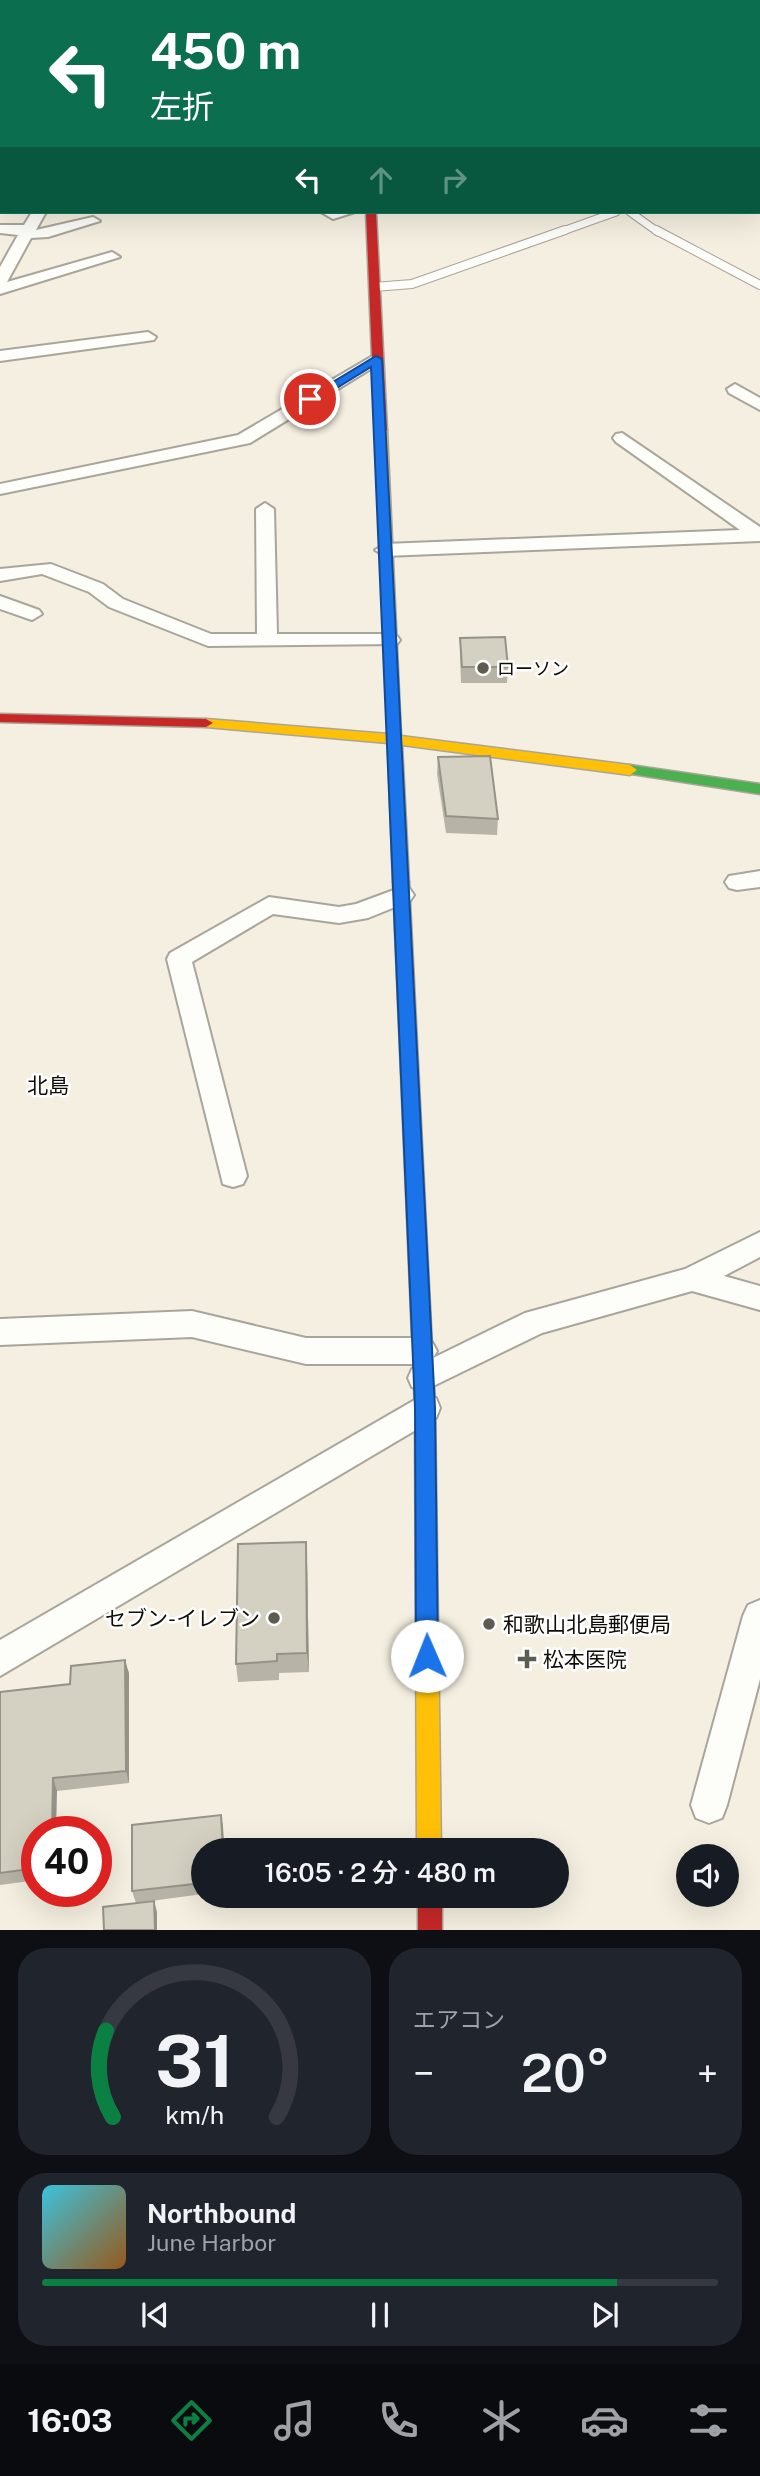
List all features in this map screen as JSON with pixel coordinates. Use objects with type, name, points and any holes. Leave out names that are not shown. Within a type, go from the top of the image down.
[{"type":"street","points":[[0,281],[8,251],[26,232],[38,214]]},
{"type":"street","points":[[371,214],[423,1379],[429,1838]]},
{"type":"street","points":[[0,229],[43,234],[93,221]]},
{"type":"street","points":[[0,289],[112,257]]},
{"type":"street","points":[[0,356],[148,337]]},
{"type":"street","points":[[0,489],[244,439],[376,359]]},
{"type":"street","points":[[735,389],[760,405]]},
{"type":"street","points":[[622,438],[760,535]]},
{"type":"street","points":[[265,509],[267,640]]},
{"type":"street","points":[[385,550],[760,535]]},
{"type":"street","points":[[0,575],[44,568],[96,588],[116,603],[208,640],[390,640]]},
{"type":"street","points":[[0,602],[32,614]]},
{"type":"street","points":[[0,719],[159,720],[396,739],[544,757],[760,789]]},
{"type":"street","points":[[233,1176],[179,959],[268,905],[339,915],[360,912],[402,895]]},
{"type":"street","points":[[0,1659],[423,1379],[535,1322],[692,1279],[760,1244]]},
{"type":"street","points":[[692,1279],[760,1298]]},
{"type":"street","points":[[0,1332],[192,1324],[423,1379]]},
{"type":"street","points":[[709,1805],[760,1616]]},
{"type":"street","points":[[430,1908],[430,1930]]},
{"type":"lane","points":[[374,286],[412,284],[610,214]]},
{"type":"lane","points":[[633,214],[663,235],[760,285]]},
{"type":"building","points":[[505,637],[508,667],[462,667],[460,638]]},
{"type":"building","points":[[490,756],[498,819],[446,816],[438,757]]},
{"type":"building","name":"セブン-イレブン","points":[[306,1542],[307,1653],[277,1654],[277,1661],[236,1664],[238,1544]]},
{"type":"building","points":[[125,1660],[126,1771],[53,1778],[52,1816],[21,1816],[21,1870],[0,1873],[0,1692],[70,1684],[71,1666]]},
{"type":"building","points":[[221,1815],[222,1838],[191,1838],[191,1884],[132,1891],[132,1825]]},
{"type":"building","points":[[154,1901],[155,1930],[104,1930],[103,1907]]},
{"type":"traffic: fast","points":[[630,770],[760,789]]},
{"type":"traffic: fast","points":[[401,882],[425,1408],[427,1628]]},
{"type":"traffic: slow","points":[[381,430],[401,882]]},
{"type":"traffic: slow","points":[[206,723],[385,738],[630,770]]},
{"type":"traffic: slow","points":[[427,1628],[429,1838]]},
{"type":"traffic: jam","points":[[371,214],[381,430]]},
{"type":"traffic: jam","points":[[0,718],[206,723]]},
{"type":"traffic: jam","points":[[430,1908],[430,1930]]},
{"type":"place","name":"ローソン","points":[[483,668]]},
{"type":"place","name":"セブン-イレブン","points":[[274,1618]]},
{"type":"place","name":"和歌山北島郵便局","points":[[489,1624]]},
{"type":"place","name":"松本医院","points":[[527,1659]]},
{"type":"district","name":"北島","points":[[48,1085]]},
{"type":"route","points":[[310,399],[376,359],[397,761],[425,1408],[427,1656]]}]
